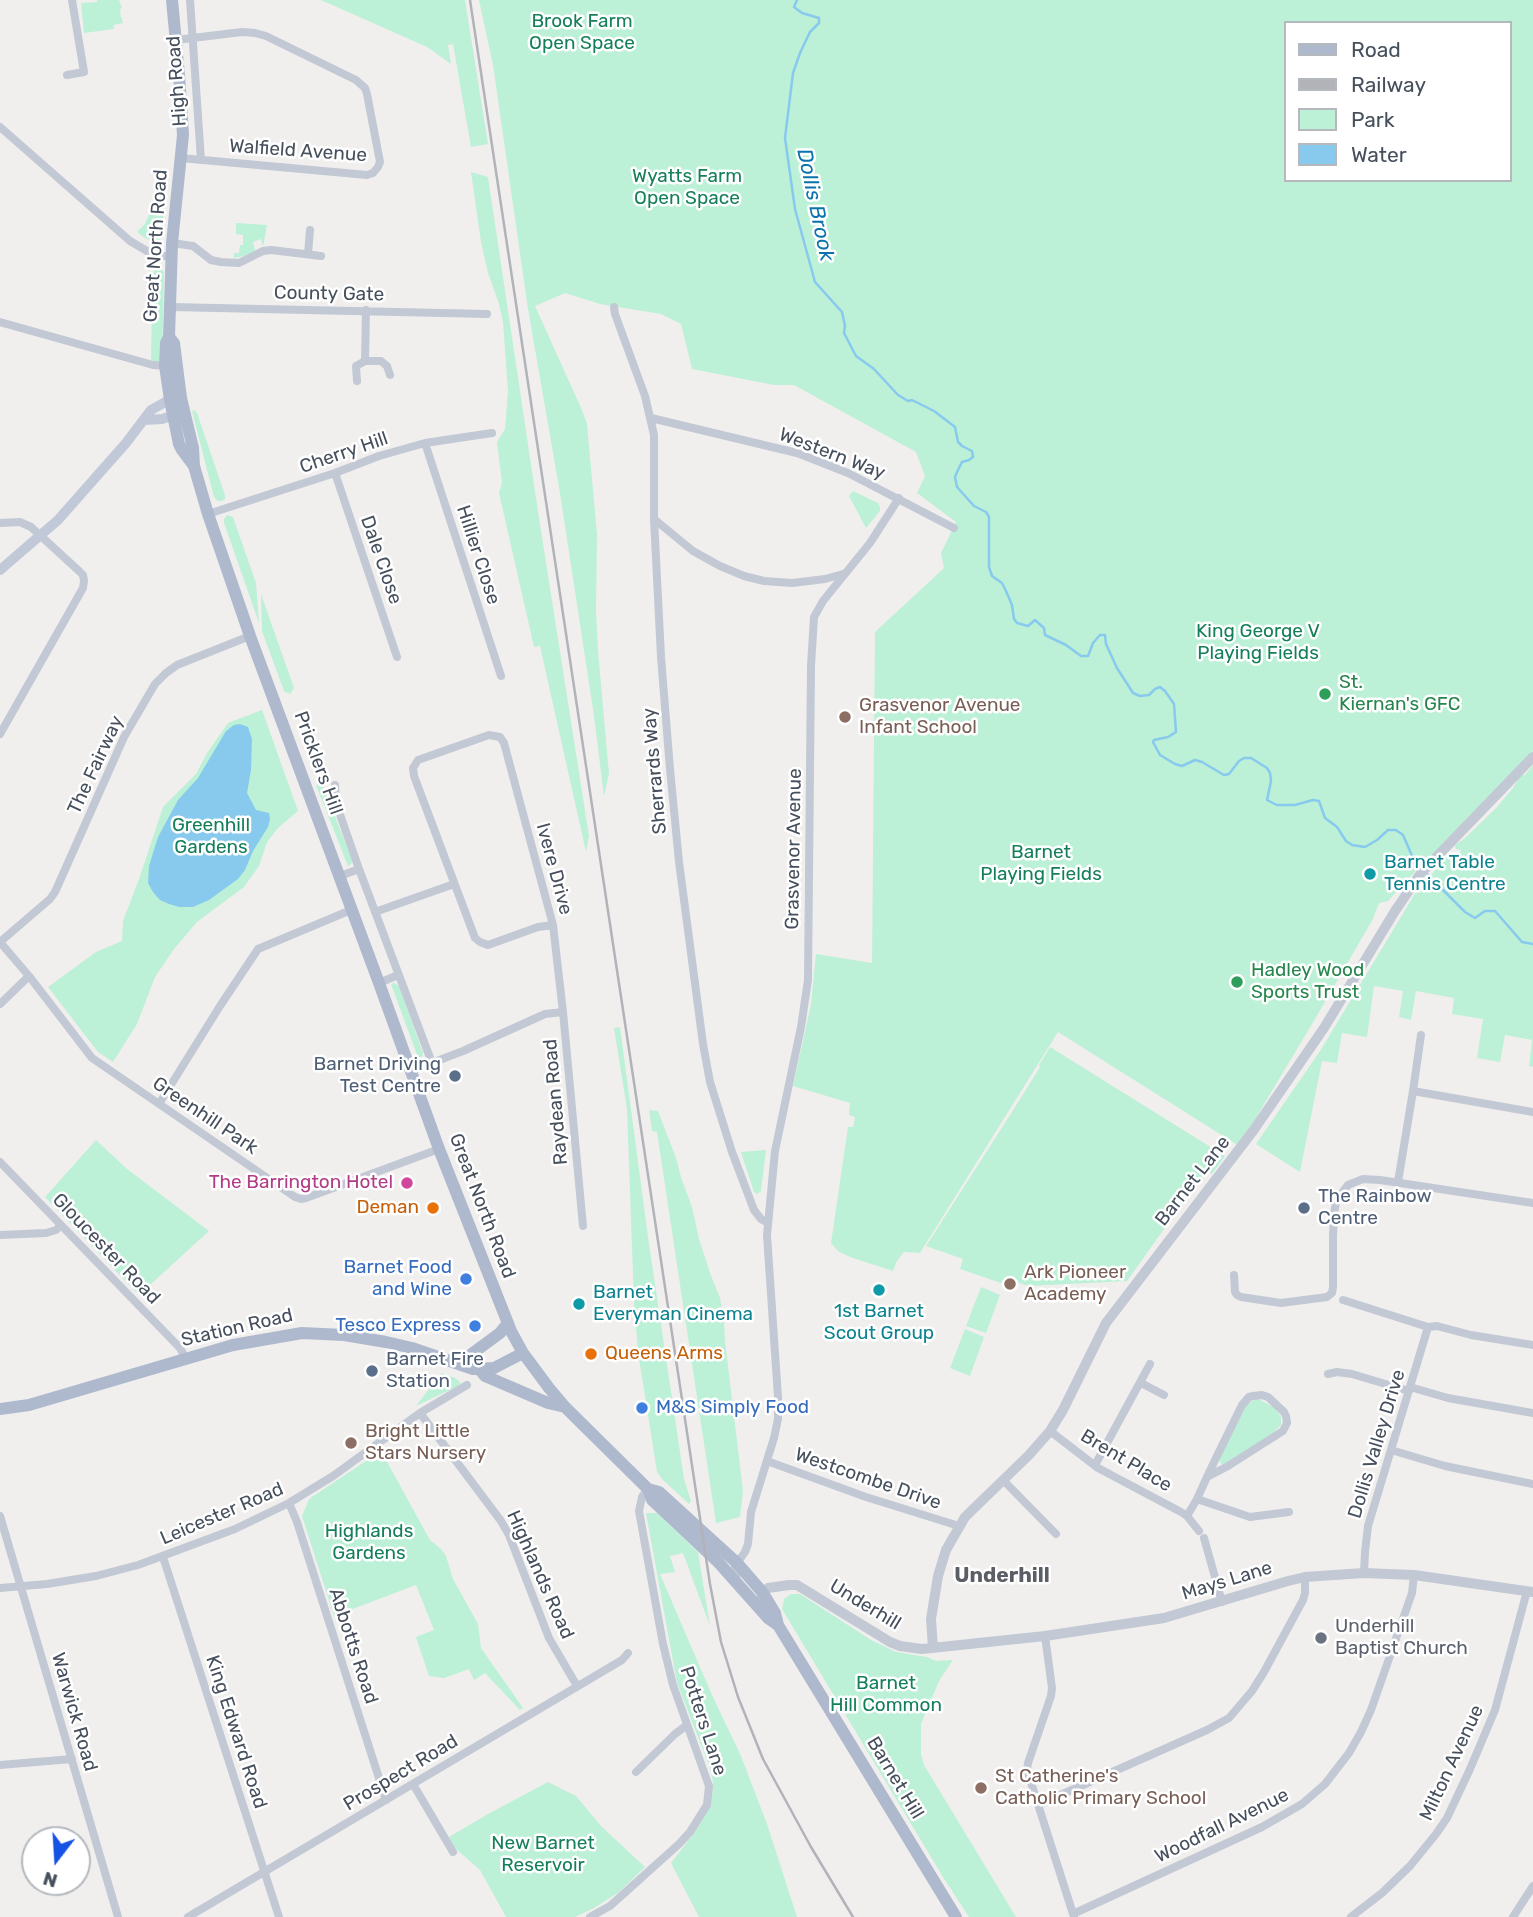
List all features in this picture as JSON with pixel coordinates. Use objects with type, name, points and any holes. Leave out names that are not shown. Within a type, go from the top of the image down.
[{"type":"main road","name":"High Road","points":[[172,0],[182,122],[181,158]]},
{"type":"main road","name":"Great North Road","points":[[178,414],[166,343],[169,337],[171,257],[181,158]]},
{"type":"main road","points":[[0,570],[67,510],[150,410],[175,399]]},
{"type":"main road","points":[[144,420],[178,414]]},
{"type":"main road","name":"Pricklers Hill","points":[[178,414],[193,448],[194,467],[208,514],[250,636],[411,1072]]},
{"type":"main road","name":"Great North Road","points":[[411,1072],[508,1323],[523,1353]]},
{"type":"main road","points":[[458,1364],[500,1333],[508,1323]]},
{"type":"main road","name":"Station Road","points":[[0,1409],[29,1405],[233,1345],[302,1333],[344,1335],[412,1348],[480,1370],[493,1380],[548,1403],[565,1407]]},
{"type":"main road","points":[[480,1370],[494,1368],[523,1353]]},
{"type":"main road","name":"Barnet Hill","points":[[523,1353],[565,1407],[648,1489],[652,1500],[737,1582],[762,1599]]},
{"type":"main road","name":"Barnet Hill","points":[[648,1489],[659,1492],[736,1565],[762,1599],[768,1618],[778,1625],[956,1917]]},
{"type":"street","points":[[67,75],[84,72],[72,0]]},
{"type":"street","name":"High Road","points":[[190,0],[201,160]]},
{"type":"street","name":"Walfield Avenue","points":[[176,40],[242,32],[255,33],[356,80],[365,88],[367,94],[380,162],[373,173],[367,175],[181,158]]},
{"type":"street","points":[[0,127],[130,241],[152,254],[171,257]]},
{"type":"street","points":[[308,254],[310,230]]},
{"type":"street","points":[[172,243],[193,246],[211,260],[221,262],[239,263],[271,250],[321,256]]},
{"type":"street","name":"County Gate","points":[[171,307],[486,314]]},
{"type":"street","name":"Sherrards Way","points":[[614,307],[651,418],[654,435],[654,519],[661,657],[679,862],[703,1044],[710,1082],[732,1152],[754,1210],[768,1223]]},
{"type":"street","points":[[365,361],[366,310]]},
{"type":"street","points":[[0,322],[153,365],[171,366]]},
{"type":"street","points":[[357,381],[356,366],[365,361],[381,361],[387,366],[390,375]]},
{"type":"street","name":"Western Way","points":[[651,418],[797,453],[848,473],[954,528]]},
{"type":"street","name":"Cherry Hill","points":[[208,514],[379,456],[425,443],[492,433]]},
{"type":"street","name":"Hillier Close","points":[[425,443],[500,676]]},
{"type":"street","name":"Dale Close","points":[[335,472],[397,657]]},
{"type":"street","name":"Grasvenor Avenue","points":[[736,1565],[748,1544],[751,1512],[778,1419],[768,1223],[775,1151],[808,980],[814,617],[900,498]]},
{"type":"street","points":[[654,519],[693,551],[744,576],[792,583],[843,575]]},
{"type":"street","points":[[0,523],[20,522],[31,527],[83,575],[83,587],[0,734]]},
{"type":"street","name":"The Fairway","points":[[0,943],[55,892],[124,737],[155,684],[177,665],[250,636]]},
{"type":"street","name":"Ivere Drive","points":[[454,884],[414,776],[414,765],[422,757],[489,735],[500,737],[506,747],[553,925],[563,1012]]},
{"type":"street","name":"Barnet Lane","points":[[933,1648],[931,1619],[938,1576],[946,1550],[959,1526],[971,1510],[1050,1431],[1106,1323],[1253,1131],[1324,1028],[1395,911],[1424,869],[1533,757]]},
{"type":"street","points":[[335,785],[335,803],[432,1063]]},
{"type":"street","points":[[340,876],[359,869]]},
{"type":"street","points":[[375,912],[454,884],[473,935],[483,944],[553,925]]},
{"type":"street","points":[[159,1104],[258,949],[351,910]]},
{"type":"street","name":"Greenhill Park","points":[[0,943],[92,1058],[300,1199],[439,1149]]},
{"type":"street","points":[[379,983],[398,975]]},
{"type":"street","points":[[0,1004],[29,976]]},
{"type":"street","name":"Raydean Road","points":[[411,1072],[545,1014],[563,1012],[583,1226]]},
{"type":"street","points":[[1398,1182],[1421,1035]]},
{"type":"street","points":[[1413,1091],[1533,1112]]},
{"type":"street","name":"Gloucester Road","points":[[0,1162],[180,1348],[186,1359]]},
{"type":"street","points":[[1234,1275],[1235,1292],[1241,1297],[1281,1303],[1321,1299],[1330,1295],[1333,1287],[1334,1213],[1339,1197],[1349,1185],[1363,1179],[1533,1203]]},
{"type":"street","points":[[0,1235],[46,1233],[61,1225]]},
{"type":"street","points":[[1343,1300],[1428,1327],[1437,1326],[1471,1335],[1533,1345]]},
{"type":"street","name":"Dollis Valley Drive","points":[[1364,1573],[1368,1525],[1428,1327]]},
{"type":"street","points":[[1095,1465],[1150,1364]]},
{"type":"street","points":[[1328,1374],[1352,1374],[1448,1398],[1533,1413]]},
{"type":"street","points":[[1141,1383],[1164,1395]]},
{"type":"street","name":"Leicester Road","points":[[0,1588],[96,1576],[163,1557],[235,1529],[289,1503],[333,1476],[419,1413],[467,1385]]},
{"type":"street","name":"Brent Place","points":[[1187,1516],[1245,1401],[1258,1395],[1268,1397],[1284,1412],[1286,1423],[1283,1431],[1207,1477]]},
{"type":"street","name":"Highlands Road","points":[[419,1413],[501,1521],[549,1638],[577,1686]]},
{"type":"street","name":"Brent Place","points":[[1050,1431],[1095,1465],[1187,1516],[1202,1535],[1222,1602]]},
{"type":"street","points":[[1391,1450],[1445,1466],[1533,1484]]},
{"type":"street","name":"Westcombe Drive","points":[[767,1461],[866,1497],[959,1526]]},
{"type":"street","points":[[1003,1479],[1056,1534]]},
{"type":"street","name":"Potters Lane","points":[[590,1917],[610,1906],[679,1844],[707,1805],[709,1786],[673,1685],[639,1517],[640,1503],[648,1489]]},
{"type":"street","points":[[1197,1499],[1250,1517],[1289,1512]]},
{"type":"street","name":"Abbotts Road","points":[[289,1503],[387,1800]]},
{"type":"street","name":"Warwick Road","points":[[0,1516],[118,1917]]},
{"type":"street","name":"King Edward Road","points":[[163,1557],[279,1917]]},
{"type":"street","points":[[719,1563],[736,1565],[737,1582]]},
{"type":"street","name":"Mays Lane","points":[[933,1648],[1045,1636],[1164,1618],[1305,1577],[1364,1573],[1414,1575],[1530,1591]]},
{"type":"street","name":"Woodfall Avenue","points":[[1073,1916],[1262,1827],[1302,1804],[1325,1784],[1349,1753],[1371,1710],[1412,1592],[1414,1575]]},
{"type":"street","points":[[1038,1805],[1229,1718],[1252,1691],[1303,1600],[1305,1577]]},
{"type":"street","name":"Underhill","points":[[762,1599],[768,1588],[793,1584],[806,1589],[890,1642],[911,1648],[933,1648]]},
{"type":"street","name":"Milton Avenue","points":[[1351,1917],[1410,1867],[1447,1818],[1495,1710],[1530,1591]]},
{"type":"street","points":[[1045,1636],[1051,1696],[1027,1770],[1073,1916]]},
{"type":"street","name":"Prospect Road","points":[[188,1917],[622,1660],[628,1653]]},
{"type":"street","points":[[636,1772],[687,1724]]},
{"type":"street","points":[[0,1765],[72,1759]]},
{"type":"street","points":[[413,1784],[453,1852]]},
{"type":"street","points":[[1513,1917],[1533,1886]]},
{"type":"green space","points":[[119,0],[123,23],[113,25],[114,29],[84,33],[81,3]]},
{"type":"green space","points":[[321,0],[465,0],[488,144],[471,147],[453,44],[448,45],[451,64],[427,47]]},
{"type":"green space","points":[[479,0],[1533,0],[1533,751],[1442,844],[1432,858],[1428,858],[1388,901],[1379,903],[1373,919],[1239,1146],[1058,1032],[920,1253],[904,1252],[893,1271],[850,1257],[838,1251],[831,1243],[848,1127],[853,1127],[855,1117],[849,1115],[850,1103],[793,1086],[811,1004],[816,954],[872,963],[875,632],[944,568],[941,553],[956,522],[917,493],[925,476],[916,452],[794,385],[774,385],[692,369],[681,324],[661,314],[600,304],[565,293],[535,306],[587,424],[597,534],[598,651],[609,774],[604,796],[560,493],[528,309],[493,65]]},
{"type":"green space","points":[[471,172],[488,177],[589,836],[586,852],[540,646],[534,647],[499,493],[502,483],[497,442],[505,429],[508,391],[503,322],[481,242]]},
{"type":"green space","points":[[151,210],[164,212],[161,238],[158,242],[137,232],[145,224]]},
{"type":"green space","points":[[236,223],[267,225],[263,247],[261,239],[253,242],[255,251],[234,258],[234,253],[239,253],[240,245],[243,245],[243,235],[236,234]]},
{"type":"green space","points":[[161,269],[164,272],[162,362],[156,362],[151,360],[151,291],[154,270]]},
{"type":"green space","points":[[194,410],[225,495],[222,501],[214,497],[192,411]]},
{"type":"green space","points":[[853,491],[878,503],[880,507],[880,511],[866,528],[849,496]]},
{"type":"green space","points":[[227,515],[233,517],[256,583],[259,623],[224,523]]},
{"type":"green space","points":[[261,594],[294,688],[290,694],[284,691],[262,631]]},
{"type":"green space","name":"Greenhill Gardens","points":[[262,710],[298,811],[278,828],[267,842],[259,866],[244,887],[197,922],[174,949],[155,977],[137,1024],[113,1062],[98,1052],[48,987],[96,952],[122,941],[123,921],[163,807],[196,774],[228,723]]},
{"type":"green space","points":[[1533,765],[1533,1067],[1529,1066],[1532,1040],[1505,1035],[1500,1062],[1477,1058],[1483,1019],[1452,1014],[1454,998],[1416,991],[1411,1020],[1399,1017],[1403,991],[1374,986],[1367,1037],[1342,1033],[1337,1063],[1322,1061],[1300,1172],[1256,1144],[1320,1051],[1416,892],[1447,857],[1459,855],[1461,850],[1456,849],[1455,845],[1497,807],[1521,775],[1525,775]]},
{"type":"green space","points":[[322,783],[352,860],[348,866],[316,785]]},
{"type":"green space","points":[[391,984],[399,986],[423,1053],[419,1060]]},
{"type":"green space","points":[[620,1027],[684,1479],[691,1501],[689,1504],[657,1472],[638,1352],[627,1109],[614,1028]]},
{"type":"green space","points":[[1050,1047],[1225,1156],[1212,1174],[1206,1170],[1127,1281],[1028,1286],[1009,1279],[1007,1285],[960,1269],[963,1259],[926,1246],[1012,1112]]},
{"type":"green space","points":[[649,1110],[658,1111],[676,1158],[699,1239],[720,1298],[724,1322],[743,1491],[740,1517],[716,1523],[657,1132],[652,1131]]},
{"type":"green space","points":[[96,1140],[127,1169],[209,1231],[139,1295],[45,1197]]},
{"type":"green space","points":[[766,1150],[761,1191],[757,1194],[741,1152]]},
{"type":"green space","points":[[981,1287],[1000,1295],[986,1333],[966,1326]]},
{"type":"green space","points":[[965,1329],[984,1337],[970,1376],[950,1368]]},
{"type":"green space","points":[[441,1373],[461,1383],[416,1406]]},
{"type":"green space","points":[[1257,1398],[1275,1408],[1281,1417],[1281,1425],[1271,1435],[1221,1464],[1219,1459],[1246,1405]]},
{"type":"green space","name":"Highlands Gardens","points":[[381,1451],[430,1540],[446,1556],[453,1579],[478,1624],[481,1648],[523,1708],[520,1710],[485,1673],[474,1680],[469,1669],[444,1678],[429,1676],[416,1637],[434,1630],[416,1585],[334,1616],[302,1516],[309,1499]]},
{"type":"green space","points":[[646,1513],[657,1513],[698,1552],[710,1626],[683,1553],[670,1556],[675,1572],[660,1574],[741,1756],[767,1824],[797,1917],[699,1917],[671,1863],[706,1814],[712,1797],[713,1782],[677,1683]]},
{"type":"green space","name":"Barnet Hill Common","points":[[791,1594],[800,1594],[871,1640],[896,1652],[936,1661],[953,1660],[939,1681],[921,1724],[921,1754],[924,1765],[1016,1917],[969,1917],[782,1609],[784,1599]]},
{"type":"green space","name":"New Barnet Reservoir","points":[[548,1782],[576,1796],[602,1827],[645,1867],[619,1892],[575,1917],[506,1917],[480,1870],[455,1848],[449,1837]]},
{"type":"water","points":[[240,724],[248,727],[252,739],[247,793],[256,810],[269,813],[268,827],[238,879],[209,900],[193,907],[169,904],[160,900],[148,883],[149,866],[158,837],[178,800],[198,778],[226,731]]},
{"type":"waterway","name":"Dollis Brook","points":[[797,0],[794,7],[802,13],[819,18],[819,23],[810,32],[800,53],[793,73],[785,138],[795,209],[815,282],[842,312],[844,333],[856,356],[874,369],[898,395],[934,411],[955,427],[958,442],[972,451],[973,457],[962,462],[957,472],[957,487],[974,506],[986,512],[989,517],[989,567],[992,576],[1002,583],[1017,623],[1028,626],[1035,620],[1044,628],[1045,635],[1081,656],[1088,656],[1093,643],[1100,635],[1105,635],[1106,644],[1117,668],[1133,693],[1140,696],[1149,695],[1160,687],[1174,704],[1176,732],[1153,742],[1160,755],[1182,766],[1195,760],[1202,762],[1224,775],[1229,774],[1239,761],[1251,758],[1270,773],[1267,800],[1277,805],[1319,801],[1325,818],[1337,827],[1352,845],[1365,847],[1388,830],[1396,830],[1403,835],[1420,867],[1465,912],[1475,918],[1485,911],[1495,911],[1522,942],[1533,944]]},
{"type":"railway","points":[[470,0],[710,1584],[721,1642],[738,1697],[763,1759],[853,1917]]},
{"type":"place","name":"St. Kiernan's GFC","points":[[1325,694]]},
{"type":"place","name":"Grasvenor Avenue Infant School","points":[[845,717]]},
{"type":"place","name":"Barnet Table Tennis Centre","points":[[1370,874]]},
{"type":"place","name":"Hadley Wood Sports Trust","points":[[1237,982]]},
{"type":"place","name":"Barnet Driving Test Centre","points":[[455,1076]]},
{"type":"place","name":"The Barrington Hotel","points":[[407,1183]]},
{"type":"place","name":"Deman","points":[[433,1208]]},
{"type":"place","name":"The Rainbow Centre","points":[[1304,1208]]},
{"type":"place","name":"Barnet Food and Wine","points":[[466,1279]]},
{"type":"place","name":"Ark Pioneer Academy","points":[[1010,1284]]},
{"type":"place","name":"1st Barnet Scout Group","points":[[879,1290]]},
{"type":"place","name":"Barnet Everyman Cinema","points":[[579,1304]]},
{"type":"place","name":"Tesco Express","points":[[475,1326]]},
{"type":"place","name":"Queens Arms","points":[[591,1354]]},
{"type":"place","name":"Barnet Fire Station","points":[[372,1371]]},
{"type":"place","name":"M&S Simply Food","points":[[642,1408]]},
{"type":"place","name":"Bright Little Stars Nursery","points":[[351,1443]]},
{"type":"place","name":"Underhill Baptist Church","points":[[1321,1638]]},
{"type":"place","name":"St Catherine's Catholic Primary School","points":[[981,1788]]},
{"type":"district","name":"Underhill","points":[[1002,1576]]},
{"type":"park label","name":"Brook Farm Open Space","points":[[582,33]]},
{"type":"park label","name":"Wyatts Farm Open Space","points":[[687,188]]},
{"type":"park label","name":"King George V Playing Fields","points":[[1258,643]]},
{"type":"park label","name":"Barnet Playing Fields","points":[[1041,864]]}]
